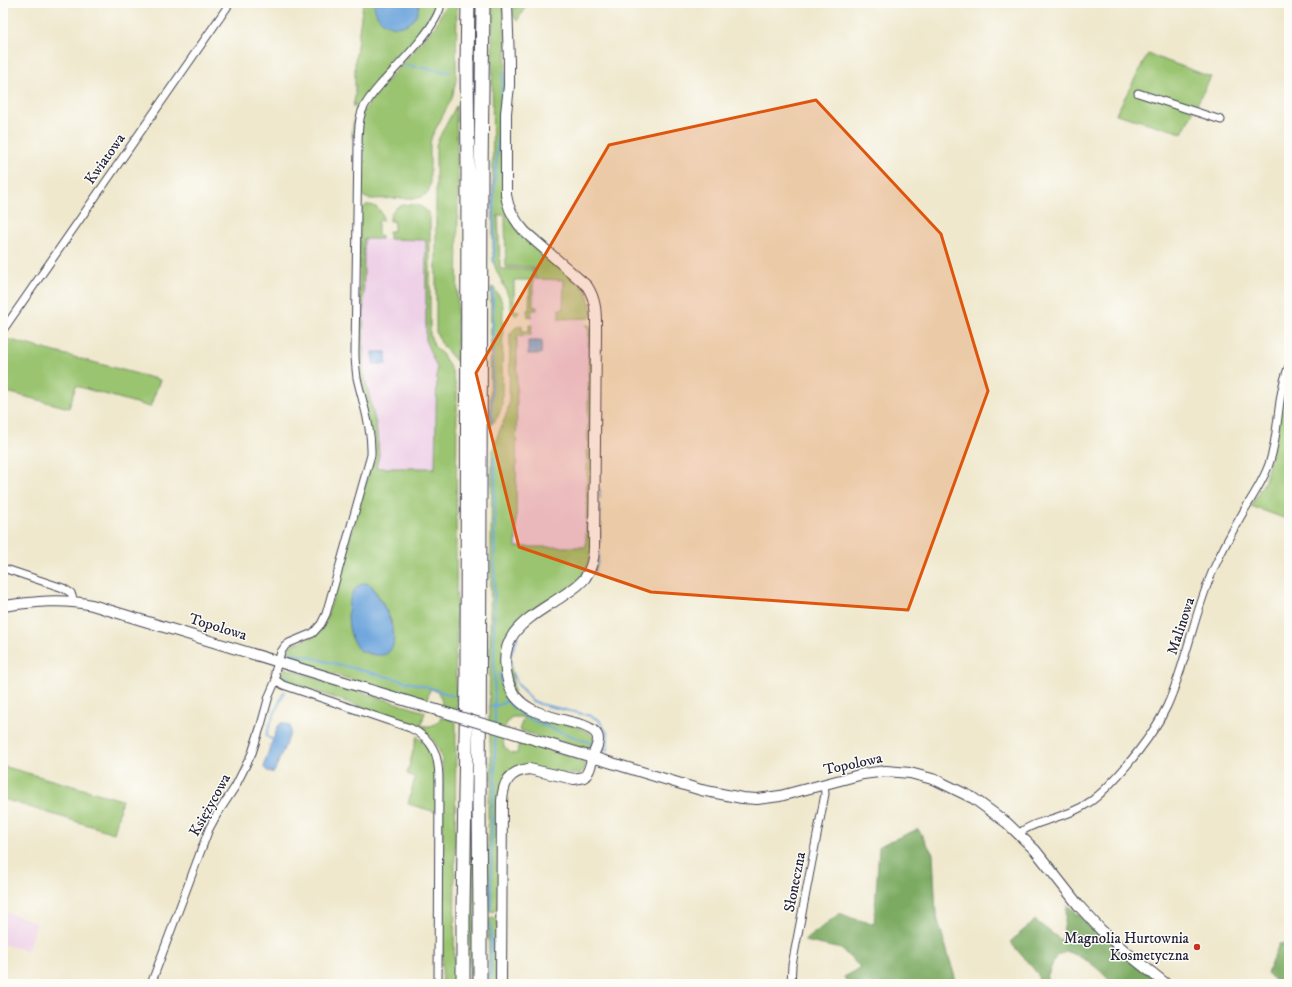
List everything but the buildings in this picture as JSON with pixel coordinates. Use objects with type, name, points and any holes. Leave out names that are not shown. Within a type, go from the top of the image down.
[{"type":"highway","points":[[463,984],[467,679],[468,3]]},
{"type":"highway","points":[[480,984],[479,787],[483,3]]},
{"type":"street","name":"Kwiatowa","points":[[3,330],[230,3]]},
{"type":"street","points":[[278,661],[285,646],[313,633],[320,626],[323,620],[371,455],[372,441],[357,376],[355,354],[358,145],[360,117],[368,99],[432,26],[438,15],[440,3]]},
{"type":"street","points":[[501,984],[502,801],[505,785],[514,773],[529,769],[579,779],[587,774],[598,741],[597,734],[585,726],[528,708],[515,696],[508,682],[506,671],[506,652],[510,639],[517,628],[578,585],[587,574],[593,562],[596,333],[595,304],[593,296],[587,286],[525,232],[517,223],[508,205],[506,195],[506,120],[509,62],[507,3]]},
{"type":"street","points":[[1138,93],[1221,120]]},
{"type":"street","name":"Malinowa","points":[[1018,834],[1029,826],[1074,811],[1094,799],[1106,788],[1139,750],[1161,718],[1175,686],[1212,572],[1270,463],[1275,441],[1280,395],[1289,366]]},
{"type":"street","points":[[3,568],[63,588],[71,593],[74,602]]},
{"type":"street","name":"Topolowa","points":[[3,606],[45,602],[74,602],[92,605],[697,789],[736,797],[751,799],[771,797],[873,772],[897,771],[915,774],[941,782],[965,794],[999,816],[1035,850],[1079,906],[1101,930],[1123,950],[1166,984]]},
{"type":"street","name":"Księżycowa","points":[[151,984],[210,829],[216,816],[235,787],[252,753],[269,696],[276,680],[275,675],[278,661]]},
{"type":"street","points":[[276,680],[290,687],[410,728],[424,736],[432,746],[438,761],[439,772],[438,984]]},
{"type":"street","name":"Słoneczna","points":[[791,984],[792,965],[824,794],[824,785]]},
{"type":"highlighted area","points":[[816,100],[941,234],[988,391],[908,610],[651,592],[519,547],[476,373],[609,145]]},
{"type":"shaded area","points":[[364,239],[426,239],[426,342],[437,368],[435,468],[375,468],[379,454],[376,425],[363,370]]},
{"type":"shaded area","points":[[531,264],[553,264],[590,316],[586,319],[585,325],[589,329],[586,547],[516,547],[517,335],[531,335]]},
{"type":"shaded area","points":[[3,911],[37,923],[27,951],[3,944]]},
{"type":"green space","points":[[363,3],[438,3],[431,24],[367,96],[352,138],[352,129],[358,104],[353,107],[355,96],[355,61]]},
{"type":"green space","points":[[453,3],[457,3],[456,81],[452,98],[432,136],[430,143],[430,184],[428,193],[419,198],[369,199],[364,197],[360,193],[361,133],[363,113],[372,98],[436,25],[443,9]]},
{"type":"green space","points":[[472,3],[477,3],[475,783],[472,783],[472,788],[475,789],[474,984],[469,984]]},
{"type":"green space","points":[[492,3],[503,3],[506,48],[505,204],[587,292],[593,315],[590,318],[559,319],[559,309],[563,309],[564,280],[535,279],[534,267],[506,267],[505,215],[498,215],[500,269],[533,269],[533,307],[537,307],[537,310],[532,310],[531,317],[528,317],[527,310],[529,310],[530,280],[514,280],[514,310],[519,311],[516,316],[511,310],[509,298],[493,261]]},
{"type":"green space","points":[[511,3],[528,3],[517,21],[513,15],[513,8],[516,8],[516,4]]},
{"type":"green space","points":[[1148,54],[1211,77],[1182,133],[1116,114]]},
{"type":"green space","points":[[456,106],[458,180],[457,362],[442,345],[436,332],[436,145]]},
{"type":"green space","points":[[407,204],[421,207],[427,211],[430,217],[430,335],[434,346],[443,355],[452,371],[457,391],[457,649],[455,650],[457,711],[442,707],[440,695],[436,691],[430,689],[426,703],[285,659],[284,654],[290,646],[316,635],[326,621],[371,466],[359,370],[360,211],[366,205],[370,205],[376,207],[383,217],[383,220],[378,221],[378,235],[381,235],[381,239],[364,239],[363,370],[376,425],[379,454],[376,468],[435,468],[437,368],[426,342],[426,240],[389,239],[389,231],[394,231],[394,221],[390,221],[391,214],[400,206]],"holes":[[[371,585],[380,598],[392,623],[355,644],[349,627]]]},
{"type":"green space","points":[[493,287],[500,297],[503,305],[502,405],[496,419],[490,425],[491,288]]},
{"type":"green space","points":[[522,325],[522,331],[529,331],[529,325],[532,325],[531,335],[517,336],[516,547],[586,547],[589,329],[585,325],[589,325],[593,329],[592,550],[585,571],[577,581],[568,589],[534,609],[514,625],[507,636],[515,701],[589,732],[594,738],[593,747],[589,751],[581,751],[519,730],[524,717],[512,717],[509,720],[505,727],[503,739],[504,747],[511,753],[517,754],[519,741],[581,759],[584,764],[586,764],[584,770],[580,774],[507,773],[498,908],[493,912],[488,908],[488,799],[492,781],[489,720],[492,456],[495,442],[509,404],[510,334],[515,328]]},
{"type":"green space","points":[[3,338],[160,380],[150,407],[76,386],[69,408],[3,391]]},
{"type":"green space","points":[[1289,374],[1289,520],[1251,506],[1265,481]]},
{"type":"green space","points":[[285,668],[425,712],[421,725],[433,725],[441,717],[456,722],[454,984],[442,984],[443,773],[439,749],[426,734],[412,724],[288,682],[279,675]]},
{"type":"green space","points":[[417,736],[427,746],[436,764],[436,812],[408,804],[415,777],[407,774]]},
{"type":"green space","points":[[3,766],[122,800],[114,833],[3,799]]},
{"type":"green space","points":[[918,829],[933,854],[936,914],[957,984],[848,984],[844,977],[861,968],[841,949],[804,941],[840,913],[874,924],[879,846]]},
{"type":"green space","points":[[1067,905],[1165,984],[1113,984],[1092,964],[1066,951],[1056,956],[1047,977],[1047,984],[1039,984],[1038,974],[1010,942],[1035,920],[1062,941]]},
{"type":"green space","points":[[492,917],[498,921],[496,984],[489,984],[488,925],[489,919]]},
{"type":"green space","points":[[1289,943],[1289,984],[1279,984],[1267,973],[1279,944]]},
{"type":"water","points":[[374,3],[419,3],[417,13],[412,21],[405,25],[396,27],[381,21],[376,13]]},
{"type":"water","points":[[528,341],[542,341],[541,354],[528,354]]},
{"type":"water","points":[[373,352],[386,352],[386,364],[373,364]]},
{"type":"water","points":[[365,583],[371,585],[384,606],[391,624],[394,642],[391,649],[384,655],[374,655],[359,650],[354,644],[351,635],[348,613],[349,603],[352,593],[358,586]]},
{"type":"water","points":[[281,723],[285,723],[290,726],[291,732],[274,772],[269,772],[264,768],[265,761],[278,726]]},
{"type":"waterway","points":[[393,56],[404,65],[450,72]]},
{"type":"waterway","points":[[494,262],[494,194],[503,72]]},
{"type":"waterway","points":[[492,422],[493,289]]},
{"type":"waterway","points":[[600,399],[601,429]]},
{"type":"waterway","points":[[600,460],[601,436]]},
{"type":"waterway","points":[[494,457],[495,724]]},
{"type":"waterway","points":[[600,466],[600,482]]},
{"type":"waterway","points":[[600,489],[600,498]]},
{"type":"waterway","points":[[599,505],[600,542]]},
{"type":"waterway","points":[[594,574],[598,561],[599,549]]},
{"type":"waterway","points":[[511,654],[518,637]]},
{"type":"waterway","points":[[289,652],[428,687],[453,696]]},
{"type":"waterway","points":[[511,660],[511,665]]},
{"type":"waterway","points":[[512,672],[517,683],[531,700],[540,704],[591,716],[599,720],[608,734],[608,750],[600,747]]},
{"type":"waterway","points":[[499,673],[505,697],[513,708],[534,721],[594,744]]},
{"type":"waterway","points":[[288,680],[289,675]]},
{"type":"waterway","points":[[273,740],[266,736],[284,692]]},
{"type":"waterway","points":[[491,706],[495,707],[509,700]]},
{"type":"waterway","points":[[491,909],[492,805],[495,786],[495,730]]},
{"type":"waterway","points":[[491,923],[491,984]]},
{"type":"place","name":"Magnolia Hurtownia Kosmetyczna","points":[[1197,947]]}]
